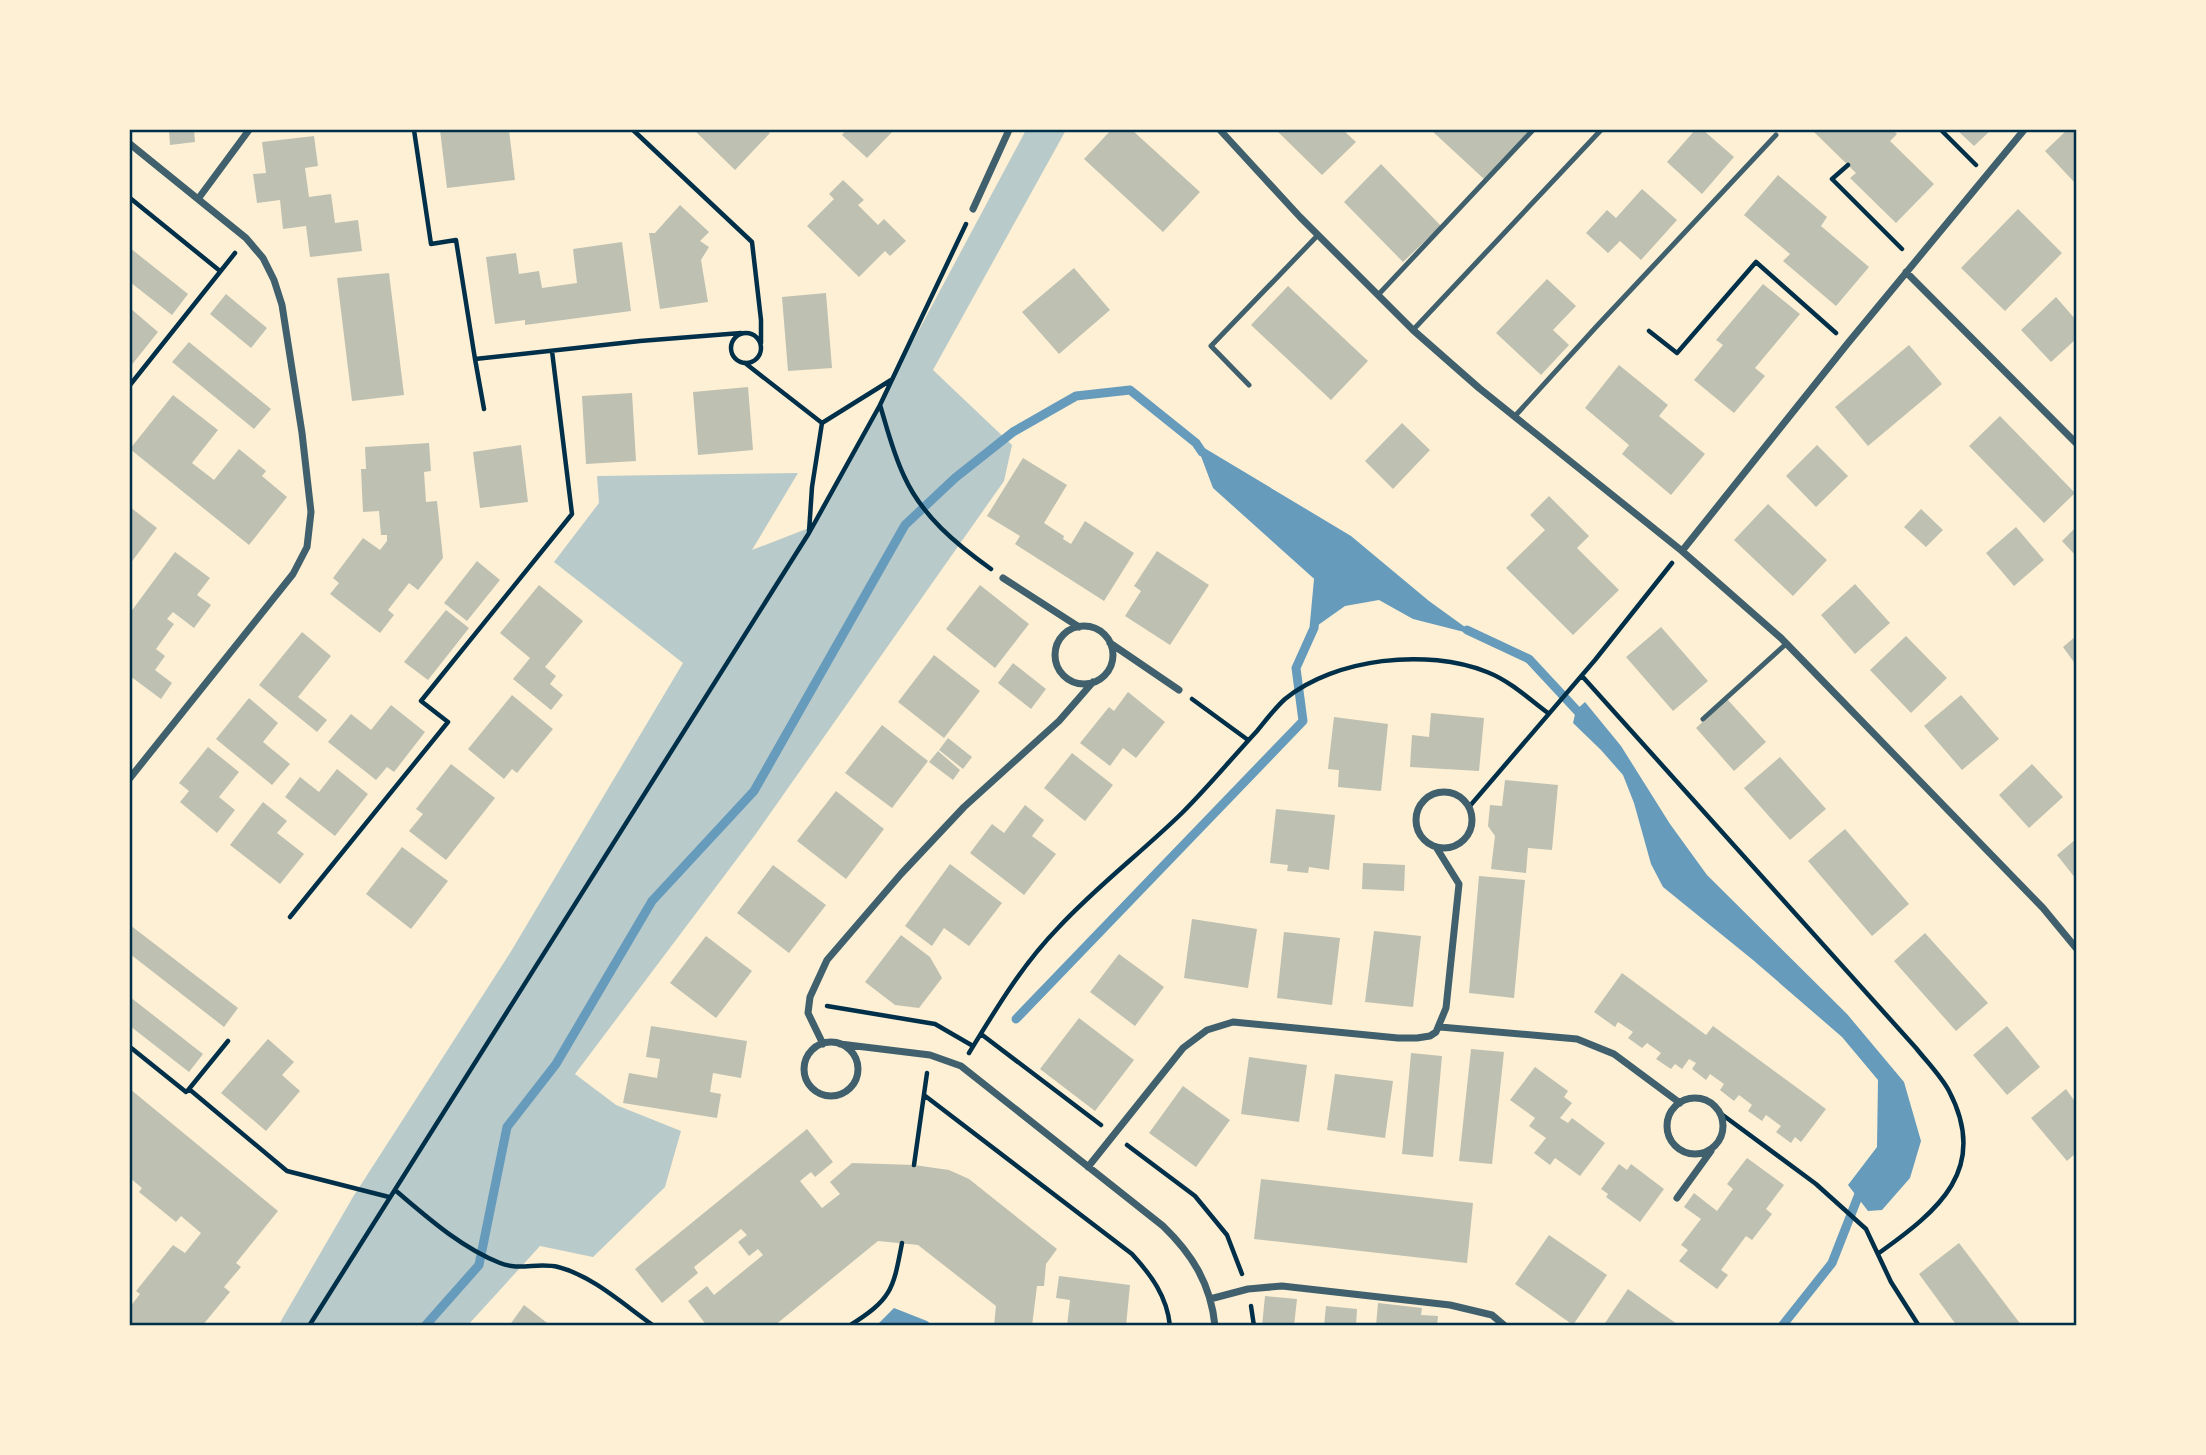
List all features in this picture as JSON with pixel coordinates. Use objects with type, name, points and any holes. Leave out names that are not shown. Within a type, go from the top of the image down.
[{"type":"street","points":[[198,199],[249,130]]},
{"type":"street","points":[[972,209],[1009,130]]},
{"type":"street","points":[[1220,130],[1318,235],[1413,330],[1682,551],[1786,645],[2043,908],[2077,947]]},
{"type":"street","points":[[1682,551],[1848,343],[2024,130]]},
{"type":"street","points":[[130,144],[246,238],[263,258],[274,280],[282,305],[311,512],[307,547],[293,574],[130,778]]},
{"type":"street","points":[[1906,272],[2077,443]]},
{"type":"street","points":[[1003,578],[1079,626],[1097,629],[1111,643],[1179,690]]},
{"type":"street","points":[[1079,626],[1063,635],[1057,643],[1056,662],[1066,678],[1074,682],[1093,682]]},
{"type":"street","points":[[823,1044],[808,1013],[816,980],[827,960],[964,807],[1059,721],[1093,682],[1108,671],[1112,662],[1111,643]]},
{"type":"street","points":[[1445,792],[1463,799],[1469,807],[1472,826],[1462,842],[1453,847],[1436,847],[1428,843],[1419,832],[1417,812],[1429,797],[1445,792]]},
{"type":"street","points":[[1088,1167],[1183,1048],[1207,1030],[1233,1022],[1418,1038],[1430,1036],[1440,1027],[1446,1008],[1459,884],[1436,847]]},
{"type":"street","points":[[1440,1027],[1577,1039],[1614,1054],[1680,1103]]},
{"type":"street","points":[[840,1044],[848,1048],[854,1056],[858,1073],[849,1090],[833,1096],[816,1092],[806,1079],[805,1061],[809,1054],[823,1044],[840,1044],[930,1055],[961,1066],[1181,1242],[1201,1272],[1215,1325]]},
{"type":"street","points":[[1677,1198],[1714,1147],[1723,1131],[1720,1113],[1714,1105],[1697,1098],[1680,1103],[1669,1116],[1668,1134],[1672,1143],[1687,1153],[1697,1154],[1714,1147]]},
{"type":"street","points":[[1210,1299],[1248,1289],[1282,1286],[1450,1304],[1492,1315],[1505,1325]]},
{"type":"lane","points":[[1378,295],[1533,130]]},
{"type":"lane","points":[[1413,330],[1601,130]]},
{"type":"lane","points":[[1515,416],[1776,135]]},
{"type":"lane","points":[[1250,385],[1211,346],[1318,235]]},
{"type":"lane","points":[[1703,719],[1786,645]]},
{"type":"path","points":[[414,130],[431,244],[456,240],[484,409]]},
{"type":"path","points":[[633,130],[752,242],[762,348],[754,361],[745,363]]},
{"type":"path","points":[[1941,130],[1986,176]]},
{"type":"path","points":[[1848,165],[1832,179],[1915,262]]},
{"type":"path","points":[[130,198],[220,271]]},
{"type":"path","points":[[309,1325],[809,533],[880,405],[972,209]]},
{"type":"path","points":[[130,385],[246,238]]},
{"type":"path","points":[[1648,331],[1677,353],[1756,262],[1848,343]]},
{"type":"path","points":[[475,359],[751,332],[761,343]]},
{"type":"path","points":[[741,333],[733,340],[731,349],[735,358],[822,423]]},
{"type":"path","points":[[290,917],[448,722],[421,701],[572,514],[552,351]]},
{"type":"path","points":[[809,533],[812,487],[822,423],[891,380]]},
{"type":"path","points":[[880,405],[896,457],[918,500],[958,545],[1003,578]]},
{"type":"path","points":[[1469,807],[1582,676],[1682,551]]},
{"type":"path","points":[[961,1066],[1012,983],[1059,926],[1184,810],[1285,700],[1319,678],[1351,667],[1390,661],[1428,660],[1464,664],[1489,672],[1511,684],[1548,713]]},
{"type":"path","points":[[1582,676],[1916,1048],[1948,1090],[1964,1132],[1962,1165],[1945,1197],[1913,1228],[1879,1253]]},
{"type":"path","points":[[1179,690],[1248,740]]},
{"type":"path","points":[[810,1003],[935,1024],[973,1046]]},
{"type":"path","points":[[981,1034],[1195,1196],[1227,1235],[1248,1289],[1254,1325]]},
{"type":"path","points":[[188,1090],[228,1041]]},
{"type":"path","points":[[130,1046],[293,1174],[390,1197]]},
{"type":"path","points":[[914,1165],[930,1055]]},
{"type":"path","points":[[925,1095],[1132,1254],[1156,1283],[1164,1298],[1170,1325]]},
{"type":"path","points":[[1720,1113],[1834,1198],[1866,1229],[1892,1282],[1919,1325]]},
{"type":"path","points":[[394,1190],[448,1234],[498,1263],[515,1266],[547,1265],[568,1270],[585,1278],[654,1325]]},
{"type":"path","points":[[849,1325],[887,1297],[894,1285],[902,1243]]},
{"type":"shaded area","points":[[1026,130],[1066,130],[933,370],[1012,445],[1004,481],[755,835],[575,1074],[616,1105],[681,1131],[665,1187],[593,1257],[540,1246],[468,1325],[278,1326],[353,1197],[510,953],[683,663],[554,562],[599,503],[597,476],[798,473],[752,550],[814,526]]},
{"type":"water","points":[[1196,443],[1351,536],[1429,601],[1476,635],[1413,619],[1379,600],[1345,606],[1314,628],[1321,585],[1213,488]]},
{"type":"water","points":[[1585,702],[1621,746],[1670,824],[1707,875],[1847,1014],[1904,1082],[1921,1141],[1910,1178],[1882,1210],[1868,1211],[1848,1185],[1877,1147],[1878,1080],[1842,1037],[1663,887],[1651,864],[1623,775],[1573,723],[1576,710]]},
{"type":"water","points":[[894,1308],[927,1321],[932,1325],[877,1325]]},
{"type":"building","points":[[169,130],[194,130],[195,142],[170,145]]},
{"type":"building","points":[[440,130],[509,130],[515,180],[447,188]]},
{"type":"building","points":[[694,130],[766,130],[770,133],[735,170]]},
{"type":"building","points":[[846,130],[894,130],[867,158],[842,135]]},
{"type":"building","points":[[1111,130],[1132,130],[1200,192],[1163,232],[1084,159]]},
{"type":"building","points":[[1276,130],[1343,130],[1356,142],[1322,175]]},
{"type":"building","points":[[1431,130],[1530,130],[1484,179]]},
{"type":"building","points":[[1695,130],[1703,130],[1734,157],[1702,194],[1667,162]]},
{"type":"building","points":[[1893,130],[1897,134],[1890,141],[1934,184],[1896,223],[1850,178],[1856,173],[1814,132]]},
{"type":"building","points":[[1957,130],[1991,130],[1974,146]]},
{"type":"building","points":[[2067,130],[2076,130],[2076,184],[2045,151]]},
{"type":"building","points":[[314,136],[318,166],[305,168],[309,197],[331,194],[335,223],[358,220],[362,251],[310,257],[306,226],[283,229],[280,200],[257,203],[253,174],[266,173],[262,142]]},
{"type":"building","points":[[1381,164],[1441,226],[1403,262],[1344,202]]},
{"type":"building","points":[[1778,175],[1827,217],[1821,226],[1869,267],[1836,306],[1783,261],[1790,254],[1744,215]]},
{"type":"building","points":[[843,180],[864,200],[858,205],[878,225],[884,219],[906,241],[890,256],[885,251],[859,277],[807,226],[834,199],[829,194]]},
{"type":"building","points":[[1642,189],[1677,220],[1641,260],[1620,241],[1608,253],[1586,233],[1607,210],[1616,218]]},
{"type":"building","points":[[680,205],[709,232],[700,241],[709,247],[701,260],[708,302],[660,309],[649,233],[655,233]]},
{"type":"building","points":[[2018,209],[2062,253],[2005,311],[1961,268]]},
{"type":"building","points":[[622,242],[631,311],[525,325],[525,320],[495,324],[486,257],[516,253],[519,274],[539,271],[542,288],[577,283],[573,249]]},
{"type":"building","points":[[130,248],[188,294],[172,315],[130,282]]},
{"type":"building","points":[[1074,268],[1110,310],[1059,354],[1022,312]]},
{"type":"building","points":[[389,273],[404,395],[352,401],[337,278]]},
{"type":"building","points":[[1547,279],[1576,306],[1553,330],[1569,345],[1541,375],[1496,333]]},
{"type":"building","points":[[1763,284],[1800,314],[1755,368],[1765,376],[1734,413],[1694,380],[1723,345],[1716,340]]},
{"type":"building","points":[[1288,286],[1368,361],[1331,400],[1251,325]]},
{"type":"building","points":[[826,293],[832,368],[788,371],[782,297]]},
{"type":"building","points":[[226,294],[267,328],[251,348],[210,314]]},
{"type":"building","points":[[2056,297],[2076,320],[2076,339],[2051,362],[2021,330]]},
{"type":"building","points":[[130,308],[158,332],[130,367]]},
{"type":"building","points":[[189,342],[271,409],[254,429],[172,362]]},
{"type":"building","points":[[1909,345],[1942,384],[1868,446],[1835,407]]},
{"type":"building","points":[[1619,365],[1668,405],[1659,416],[1705,454],[1671,495],[1622,454],[1629,445],[1585,408]]},
{"type":"building","points":[[748,387],[753,450],[698,455],[693,392]]},
{"type":"building","points":[[632,393],[636,461],[586,464],[582,396]]},
{"type":"building","points":[[173,395],[218,430],[192,463],[214,480],[239,449],[266,471],[262,476],[287,497],[249,545],[130,449]]},
{"type":"building","points":[[2000,416],[2075,493],[2044,523],[1969,446]]},
{"type":"building","points":[[1402,423],[1430,450],[1393,489],[1365,461]]},
{"type":"building","points":[[429,443],[431,471],[424,472],[426,502],[437,501],[443,558],[418,590],[409,583],[388,610],[394,615],[380,633],[330,594],[339,583],[333,578],[363,538],[380,550],[387,541],[387,535],[381,535],[379,511],[363,512],[361,469],[366,469],[365,447]]},
{"type":"building","points":[[521,445],[528,502],[480,508],[473,452]]},
{"type":"building","points":[[1817,445],[1848,476],[1816,507],[1786,476]]},
{"type":"building","points":[[1023,458],[1067,485],[1044,523],[1071,544],[1085,521],[1134,553],[1104,601],[1015,544],[1020,536],[987,516]]},
{"type":"building","points":[[1549,496],[1589,536],[1577,548],[1619,590],[1573,635],[1506,568],[1545,530],[1530,515]]},
{"type":"building","points":[[1768,504],[1827,560],[1793,596],[1734,540]]},
{"type":"building","points":[[130,507],[157,528],[130,564]]},
{"type":"building","points":[[1921,509],[1943,530],[1926,547],[1904,527]]},
{"type":"building","points":[[2016,527],[2044,560],[2014,586],[1986,553]]},
{"type":"building","points":[[2076,527],[2076,556],[2062,541]]},
{"type":"building","points":[[1157,551],[1209,585],[1170,645],[1125,616],[1141,591],[1134,586]]},
{"type":"building","points":[[175,552],[210,578],[197,595],[211,605],[194,628],[173,612],[167,619],[174,624],[156,649],[165,656],[155,670],[172,683],[161,699],[130,676],[130,613]]},
{"type":"building","points":[[477,561],[500,580],[467,621],[444,603]]},
{"type":"building","points":[[1855,584],[1890,623],[1855,654],[1821,615]]},
{"type":"building","points":[[539,585],[583,621],[545,667],[556,676],[550,684],[563,695],[551,710],[513,679],[530,658],[500,633]]},
{"type":"building","points":[[980,585],[1029,624],[995,668],[946,629]]},
{"type":"building","points":[[446,610],[469,628],[428,680],[404,662]]},
{"type":"building","points":[[1661,627],[1708,681],[1673,711],[1626,657]]},
{"type":"building","points":[[302,632],[331,656],[298,697],[327,720],[317,732],[259,685]]},
{"type":"building","points":[[1906,636],[1947,678],[1911,713],[1870,670]]},
{"type":"building","points":[[2076,636],[2076,665],[2063,647]]},
{"type":"building","points":[[934,655],[980,691],[944,738],[898,702]]},
{"type":"building","points":[[1013,663],[1046,689],[1031,709],[998,683]]},
{"type":"building","points":[[1128,692],[1165,722],[1136,758],[1123,748],[1110,766],[1080,743],[1109,707],[1114,711]]},
{"type":"building","points":[[512,695],[553,729],[517,773],[512,769],[504,779],[468,749]]},
{"type":"building","points":[[1961,695],[1999,739],[1962,770],[1924,726]]},
{"type":"building","points":[[249,698],[278,723],[263,742],[290,764],[272,785],[216,739]]},
{"type":"building","points":[[1727,699],[1766,742],[1734,771],[1696,728]]},
{"type":"building","points":[[391,705],[425,732],[394,772],[387,767],[376,780],[328,742],[351,714],[371,730]]},
{"type":"building","points":[[1431,713],[1484,718],[1479,771],[1410,767],[1412,735],[1429,737]]},
{"type":"building","points":[[1334,717],[1388,724],[1381,791],[1338,787],[1339,770],[1328,769]]},
{"type":"building","points":[[882,725],[928,761],[892,808],[845,773]]},
{"type":"building","points":[[948,738],[972,757],[963,769],[939,750]]},
{"type":"building","points":[[208,747],[239,772],[219,797],[235,810],[217,833],[180,802],[189,791],[179,783]]},
{"type":"building","points":[[938,751],[960,770],[953,780],[929,762]]},
{"type":"building","points":[[1072,753],[1113,785],[1085,821],[1044,788]]},
{"type":"building","points":[[1780,757],[1826,809],[1790,840],[1744,788]]},
{"type":"building","points":[[451,764],[495,798],[446,860],[409,831],[423,814],[416,809]]},
{"type":"building","points":[[2032,764],[2063,797],[2029,828],[1999,795]]},
{"type":"building","points":[[337,769],[368,794],[335,836],[285,797],[300,777],[319,792]]},
{"type":"building","points":[[1505,780],[1558,785],[1552,850],[1528,848],[1526,873],[1491,869],[1495,836],[1488,826],[1490,805],[1502,806]]},
{"type":"building","points":[[836,791],[884,829],[846,879],[797,841]]},
{"type":"building","points":[[263,802],[287,821],[277,833],[304,854],[280,884],[230,845]]},
{"type":"building","points":[[1025,805],[1044,820],[1032,836],[1056,854],[1024,895],[970,853],[992,824],[1004,833]]},
{"type":"building","points":[[1276,809],[1335,815],[1329,870],[1309,867],[1308,873],[1287,871],[1288,865],[1270,863]]},
{"type":"building","points":[[1845,829],[1909,904],[1872,936],[1808,861]]},
{"type":"building","points":[[2076,839],[2076,879],[2057,855]]},
{"type":"building","points":[[402,847],[448,881],[411,929],[366,894]]},
{"type":"building","points":[[1363,863],[1405,865],[1404,891],[1362,889]]},
{"type":"building","points":[[950,864],[1002,903],[969,946],[944,928],[932,946],[905,926]]},
{"type":"building","points":[[773,865],[826,905],[789,953],[737,913]]},
{"type":"building","points":[[1479,876],[1525,880],[1514,998],[1469,993]]},
{"type":"building","points":[[1192,919],[1257,929],[1248,988],[1184,978]]},
{"type":"building","points":[[130,925],[238,1008],[224,1027],[130,954]]},
{"type":"building","points":[[1374,931],[1421,936],[1413,1007],[1365,1002]]},
{"type":"building","points":[[1284,932],[1340,938],[1332,1005],[1277,998]]},
{"type":"building","points":[[1925,933],[1988,1003],[1956,1031],[1894,961]]},
{"type":"building","points":[[901,935],[930,957],[942,978],[919,1008],[895,1005],[865,982]]},
{"type":"building","points":[[706,936],[752,971],[716,1018],[670,983]]},
{"type":"building","points":[[1119,954],[1164,987],[1135,1026],[1090,992]]},
{"type":"building","points":[[1622,973],[1706,1035],[1713,1026],[1826,1109],[1801,1142],[1795,1137],[1791,1143],[1776,1132],[1781,1126],[1766,1115],[1762,1121],[1748,1111],[1752,1105],[1739,1095],[1734,1101],[1720,1090],[1724,1084],[1710,1074],[1706,1080],[1692,1069],[1696,1063],[1689,1059],[1682,1069],[1675,1064],[1671,1069],[1656,1059],[1661,1053],[1647,1043],[1642,1048],[1628,1038],[1633,1032],[1618,1022],[1615,1027],[1594,1012]]},
{"type":"building","points":[[130,997],[203,1054],[189,1072],[130,1026]]},
{"type":"building","points":[[1079,1018],[1134,1060],[1095,1111],[1040,1069]]},
{"type":"building","points":[[651,1026],[747,1041],[741,1078],[713,1073],[710,1092],[721,1094],[717,1118],[623,1103],[629,1073],[657,1078],[660,1059],[646,1057]]},
{"type":"building","points":[[2007,1026],[2040,1067],[2007,1095],[1973,1055]]},
{"type":"building","points":[[268,1039],[294,1062],[282,1075],[300,1091],[266,1131],[221,1093]]},
{"type":"building","points":[[1471,1049],[1504,1052],[1492,1164],[1459,1161]]},
{"type":"building","points":[[1411,1053],[1442,1056],[1433,1157],[1402,1154]]},
{"type":"building","points":[[1249,1057],[1307,1065],[1299,1122],[1241,1114]]},
{"type":"building","points":[[1535,1067],[1568,1091],[1564,1097],[1572,1103],[1560,1118],[1568,1123],[1572,1118],[1605,1143],[1580,1176],[1555,1158],[1550,1165],[1534,1153],[1546,1138],[1529,1126],[1535,1118],[1510,1100]]},
{"type":"building","points":[[1335,1074],[1393,1081],[1385,1138],[1327,1130]]},
{"type":"building","points":[[1183,1086],[1230,1120],[1196,1167],[1149,1133]]},
{"type":"building","points":[[130,1089],[278,1211],[236,1263],[241,1267],[224,1287],[230,1292],[202,1326],[130,1326],[130,1307],[140,1294],[136,1291],[173,1245],[185,1253],[201,1233],[181,1216],[176,1222],[139,1192],[142,1188],[130,1178]]},
{"type":"building","points":[[2066,1089],[2076,1103],[2076,1153],[2067,1161],[2031,1118]]},
{"type":"building","points":[[807,1129],[833,1162],[815,1177],[811,1172],[800,1181],[822,1208],[840,1194],[830,1182],[852,1163],[914,1165],[949,1170],[969,1179],[1057,1249],[1046,1264],[1044,1286],[1037,1286],[1032,1326],[994,1326],[996,1306],[918,1245],[878,1241],[774,1326],[707,1326],[688,1301],[707,1286],[714,1295],[763,1255],[758,1249],[749,1256],[738,1242],[747,1235],[741,1229],[694,1267],[698,1273],[662,1303],[635,1269]]},
{"type":"building","points":[[1747,1158],[1784,1185],[1766,1209],[1772,1214],[1752,1240],[1746,1236],[1721,1270],[1728,1275],[1717,1289],[1679,1261],[1688,1250],[1681,1245],[1701,1219],[1684,1207],[1694,1193],[1717,1211],[1733,1189],[1727,1184]]},
{"type":"building","points":[[1619,1164],[1627,1170],[1631,1164],[1664,1189],[1640,1222],[1606,1197],[1608,1194],[1601,1189]]},
{"type":"building","points":[[1261,1179],[1473,1203],[1467,1263],[1254,1239]]},
{"type":"building","points":[[1549,1235],[1607,1275],[1573,1325],[1515,1284]]},
{"type":"building","points":[[1959,1243],[2022,1326],[1957,1326],[1919,1274]]},
{"type":"building","points":[[1059,1276],[1130,1285],[1126,1326],[1067,1326],[1070,1300],[1056,1298]]},
{"type":"building","points":[[1628,1289],[1657,1310],[1680,1326],[1603,1326]]},
{"type":"building","points":[[1265,1296],[1297,1299],[1294,1326],[1262,1326]]},
{"type":"building","points":[[1378,1303],[1422,1308],[1421,1315],[1438,1316],[1437,1326],[1376,1326]]},
{"type":"building","points":[[524,1305],[551,1326],[509,1326]]},
{"type":"building","points":[[1326,1306],[1357,1309],[1356,1326],[1324,1326]]},
{"type":"waterway","points":[[425,1326],[479,1265],[507,1127],[556,1064],[652,901],[754,791],[905,525],[955,478],[1013,432],[1076,396],[1130,390],[1196,443],[1202,452]]},
{"type":"waterway","points":[[1016,1019],[1303,721],[1296,668],[1314,628],[1319,574]]},
{"type":"waterway","points":[[1467,630],[1529,659],[1582,716]]},
{"type":"waterway","points":[[1782,1326],[1832,1263],[1861,1189]]}]
